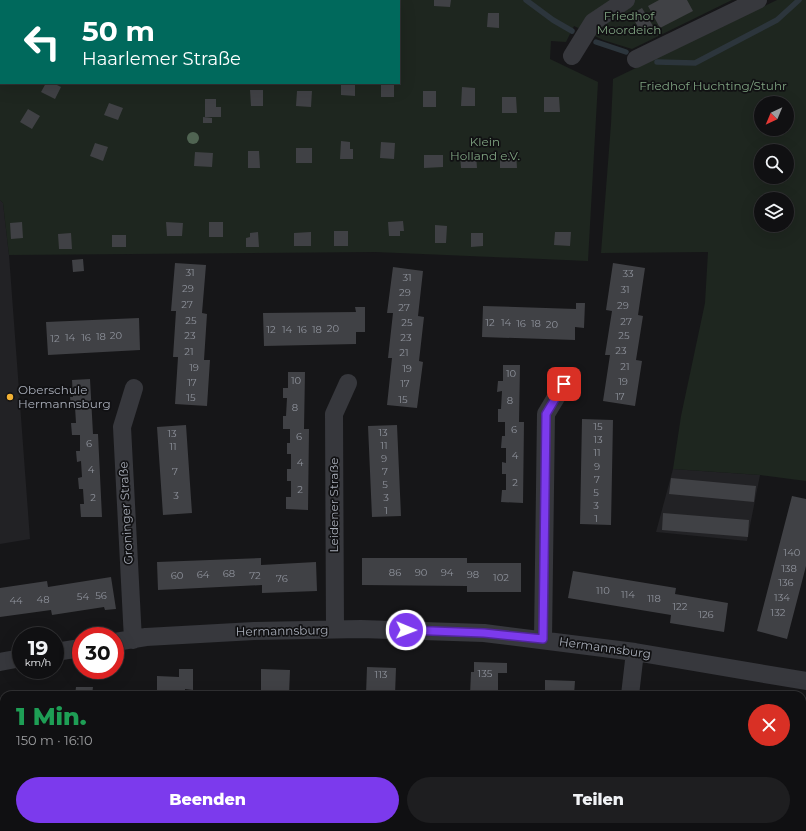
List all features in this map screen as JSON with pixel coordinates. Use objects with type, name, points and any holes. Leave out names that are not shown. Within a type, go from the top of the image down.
[{"type":"street","points":[[572,56],[593,22],[626,0]]},
{"type":"street","points":[[636,59],[758,0]]},
{"type":"street","name":"Leidener Straße","points":[[335,629],[334,414],[348,383]]},
{"type":"street","points":[[543,639],[546,414],[564,384]]},
{"type":"street","name":"Groninger Straße","points":[[133,640],[122,427],[134,388]]},
{"type":"street","name":"Hermannsburg","points":[[124,641],[239,631],[335,629],[462,632],[543,639],[635,652],[806,682]]},
{"type":"street","points":[[630,691],[635,652]]},
{"type":"street","points":[[0,662],[12,660]]},
{"type":"shaded area","name":"Oberschule Hermannsburg","points":[[0,200],[3,203],[9,255],[30,539],[0,544]]},
{"type":"shaded area","points":[[673,469],[760,475],[747,541],[656,532]]},
{"type":"green space","name":"Klein Holland e.V.","points":[[400,0],[732,0],[632,49],[603,40],[574,26],[566,42],[551,41],[550,59],[598,82],[588,261],[375,252],[9,255],[3,203],[0,200],[0,84],[400,84]]},
{"type":"green space","name":"Friedhof Huchting/Stuhr","points":[[777,0],[806,0],[806,481],[760,475],[673,469],[681,416],[705,303],[708,252],[601,253],[613,79]]},
{"type":"building","points":[[434,0],[451,0],[450,7],[434,6]]},
{"type":"building","points":[[659,0],[687,0],[693,11],[660,28],[648,6]]},
{"type":"building","points":[[642,8],[653,26],[641,33],[631,14]]},
{"type":"building","points":[[488,13],[499,13],[499,28],[487,27]]},
{"type":"building","points":[[45,84],[55,84],[61,87],[55,99],[41,92]]},
{"type":"building","points":[[341,84],[355,84],[355,96],[341,95]]},
{"type":"building","points":[[381,84],[394,84],[394,97],[381,97]]},
{"type":"building","points":[[462,87],[475,88],[475,106],[461,106]]},
{"type":"building","points":[[250,90],[263,90],[263,106],[251,106]]},
{"type":"building","points":[[297,91],[312,91],[311,107],[296,106]]},
{"type":"building","points":[[423,91],[436,91],[436,107],[423,107]]},
{"type":"building","points":[[502,97],[516,97],[517,113],[502,113]]},
{"type":"building","points":[[544,97],[559,97],[560,112],[544,112]]},
{"type":"building","points":[[205,99],[216,99],[216,107],[221,107],[221,117],[205,117]]},
{"type":"building","points":[[109,103],[123,108],[118,120],[104,115]]},
{"type":"building","points":[[28,109],[40,116],[32,129],[20,122]]},
{"type":"building","points":[[203,117],[212,118],[212,123],[203,123]]},
{"type":"building","points":[[341,141],[350,142],[350,149],[353,149],[353,159],[340,159]]},
{"type":"building","points":[[381,142],[395,143],[394,159],[380,158]]},
{"type":"building","points":[[95,143],[108,147],[103,161],[90,156]]},
{"type":"building","points":[[296,148],[312,148],[312,163],[296,163]]},
{"type":"building","points":[[248,151],[259,151],[260,168],[248,168]]},
{"type":"building","points":[[195,152],[213,153],[212,167],[194,166]]},
{"type":"building","points":[[500,153],[516,153],[517,168],[500,168]]},
{"type":"building","points":[[460,154],[476,154],[477,168],[461,168]]},
{"type":"building","points":[[424,155],[443,155],[443,167],[424,168]]},
{"type":"building","points":[[403,221],[404,231],[400,231],[400,236],[389,236],[388,222]]},
{"type":"building","points":[[22,222],[23,238],[11,239],[10,223]]},
{"type":"building","points":[[166,222],[183,223],[182,236],[167,236]]},
{"type":"building","points":[[209,222],[223,222],[223,237],[209,237]]},
{"type":"building","points":[[435,225],[447,226],[446,243],[435,243]]},
{"type":"building","points":[[334,231],[348,231],[348,246],[334,246]]},
{"type":"building","points":[[258,232],[259,247],[246,247],[246,238],[250,237],[250,233]]},
{"type":"building","points":[[311,232],[311,246],[294,246],[294,233]]},
{"type":"building","points":[[555,232],[571,232],[570,246],[554,245]]},
{"type":"building","points":[[71,233],[72,249],[59,249],[58,234]]},
{"type":"building","points":[[471,233],[483,233],[483,246],[471,247]]},
{"type":"building","points":[[112,235],[126,235],[126,247],[112,247]]},
{"type":"building","points":[[83,259],[84,271],[73,272],[72,260]]},
{"type":"building","points":[[175,263],[206,265],[202,313],[207,314],[204,360],[210,360],[207,406],[175,404],[178,357],[173,357],[176,311],[171,311]]},
{"type":"building","points":[[613,263],[645,268],[638,315],[643,316],[636,360],[642,361],[635,406],[603,401],[610,355],[605,355],[612,311],[606,310]]},
{"type":"building","points":[[393,267],[423,271],[418,316],[424,317],[419,361],[423,362],[417,408],[387,405],[392,358],[388,358],[393,313],[387,313]]},
{"type":"building","points":[[576,303],[585,303],[584,328],[575,327],[575,340],[482,337],[483,306],[576,309]]},
{"type":"building","points":[[355,307],[365,307],[365,332],[356,332],[356,344],[264,346],[263,313],[356,312]]},
{"type":"building","points":[[139,318],[140,350],[48,355],[46,322]]},
{"type":"building","points":[[503,365],[520,365],[519,422],[524,422],[523,503],[501,502],[502,490],[506,490],[506,474],[502,474],[502,462],[506,463],[506,448],[501,448],[502,436],[505,436],[505,422],[498,422],[498,409],[501,409],[502,391],[497,392],[498,381],[503,381]]},
{"type":"building","points":[[288,372],[305,372],[304,429],[309,429],[308,510],[286,509],[286,497],[291,497],[291,481],[287,481],[287,469],[291,469],[291,454],[287,454],[287,443],[290,443],[290,429],[283,429],[283,416],[286,416],[287,398],[283,398],[283,388],[288,388]]},
{"type":"building","points":[[90,379],[93,434],[98,434],[102,517],[81,517],[80,504],[84,504],[83,489],[79,489],[78,478],[82,477],[81,461],[77,462],[76,451],[80,451],[80,435],[72,435],[71,423],[76,423],[75,407],[71,407],[70,397],[73,397],[72,380]]},
{"type":"building","points":[[582,419],[613,420],[611,525],[580,524]]},
{"type":"building","points":[[186,425],[192,513],[163,515],[157,427]]},
{"type":"building","points":[[397,425],[401,516],[372,517],[368,426]]},
{"type":"building","points":[[671,478],[756,486],[754,502],[669,494]]},
{"type":"building","points":[[792,496],[806,499],[806,566],[787,639],[757,631]]},
{"type":"building","points":[[663,513],[749,520],[748,537],[662,530]]},
{"type":"building","points":[[261,558],[261,565],[316,562],[317,591],[262,593],[262,585],[158,590],[157,562]]},
{"type":"building","points":[[362,558],[467,558],[467,563],[521,563],[521,592],[467,592],[467,586],[362,585]]},
{"type":"building","points":[[573,571],[676,588],[675,594],[728,603],[724,632],[670,623],[671,615],[568,598]]},
{"type":"building","points":[[111,577],[116,609],[105,610],[104,607],[52,615],[51,610],[0,617],[0,588],[47,581],[48,587]]},
{"type":"building","points":[[474,662],[507,663],[507,673],[498,673],[498,691],[470,691],[471,672],[474,672]]},
{"type":"building","points":[[367,667],[396,668],[395,691],[366,691]]},
{"type":"building","points":[[179,669],[193,669],[193,690],[185,689],[185,691],[157,691],[157,676],[179,677]]},
{"type":"building","points":[[261,669],[290,670],[289,691],[261,691]]},
{"type":"building","points":[[545,680],[575,681],[574,691],[545,691]]},
{"type":"building","points":[[76,687],[93,687],[92,691],[76,691]]},
{"type":"waterway","points":[[526,0],[553,20],[572,31]]},
{"type":"waterway","points":[[657,62],[695,63],[777,20],[799,0]]},
{"type":"waterway","points":[[596,42],[626,52]]},
{"type":"place","name":"Oberschule Hermannsburg","points":[[10,397]]},
{"type":"route","points":[[406,630],[484,633],[543,639],[546,414],[564,384]]},
{"type":"park label","name":"Friedhof Moordeich","points":[[629,23]]}]
